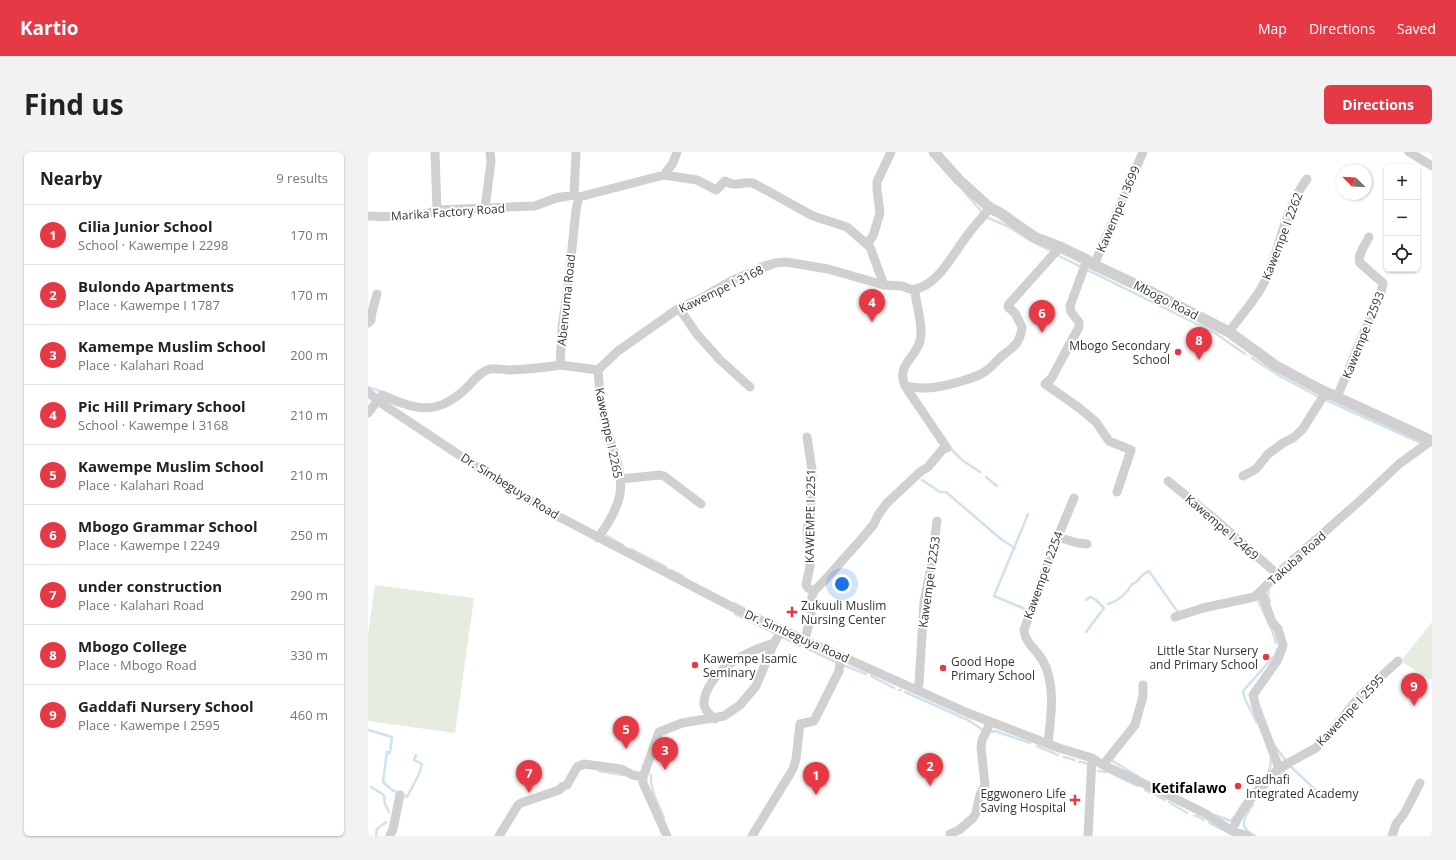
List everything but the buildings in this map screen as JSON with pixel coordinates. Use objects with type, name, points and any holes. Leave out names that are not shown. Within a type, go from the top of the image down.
[{"type":"street","points":[[435,152],[437,210]]},
{"type":"street","points":[[485,208],[491,162],[490,152]]},
{"type":"street","name":"Abenvuma Road","points":[[560,364],[562,328],[576,210],[576,152]]},
{"type":"street","points":[[677,152],[673,163],[664,175],[697,180],[716,190],[725,180],[736,185],[748,182],[753,183],[813,216],[848,227],[872,250],[884,285]]},
{"type":"street","points":[[867,244],[873,236],[880,213],[877,189],[878,182],[891,152]]},
{"type":"street","name":"Mbogo Road","points":[[934,152],[959,180],[990,208],[1036,238],[1060,247],[1142,287],[1229,332],[1276,366],[1298,378],[1431,441]]},
{"type":"street","name":"Kawempe I 3699","points":[[1117,492],[1131,450],[1109,441],[1096,422],[1078,407],[1045,384],[1051,379],[1078,327],[1079,322],[1071,312],[1070,306],[1143,152]]},
{"type":"street","points":[[1408,152],[1432,166]]},
{"type":"street","name":"Marika Factory Road","points":[[368,216],[416,215],[431,213],[437,210],[535,206],[556,198],[577,196],[664,175]]},
{"type":"street","name":"Kawempe I 2262","points":[[1229,332],[1263,286],[1291,208],[1298,191],[1307,178]]},
{"type":"street","points":[[806,640],[814,591],[874,524],[878,515],[887,503],[920,472],[928,467],[943,449],[947,448],[905,386],[902,376],[904,367],[917,348],[921,337],[915,291],[916,289],[926,285],[940,273],[970,231],[990,208]]},
{"type":"street","name":"Kawempe I 2593","points":[[1337,397],[1381,292],[1383,283],[1360,263],[1359,260],[1360,254],[1369,237]]},
{"type":"street","points":[[905,386],[924,388],[945,386],[974,377],[986,371],[1002,356],[1014,348],[1020,336],[1022,327],[1015,313],[1008,307],[1009,304],[1060,247]]},
{"type":"street","name":"Kawempe I 3168","points":[[598,370],[618,351],[679,308],[698,300],[735,279],[775,263],[786,262],[828,269],[884,285],[902,286],[915,291]]},
{"type":"street","points":[[368,323],[371,320],[371,314],[377,294]]},
{"type":"street","points":[[679,308],[696,333],[720,360],[750,387]]},
{"type":"street","points":[[368,413],[383,394],[403,405],[426,409],[439,406],[462,393],[480,374],[490,369],[538,369],[560,364],[598,370]]},
{"type":"street","name":"Kawempe I 2265","points":[[598,370],[604,420],[611,438],[620,479],[620,494],[611,517],[598,538]]},
{"type":"street","name":"Dr. Simbeguya Road","points":[[368,392],[383,394],[498,481],[546,510],[738,610],[989,722],[1092,758],[1103,765],[1172,796],[1206,814],[1232,831],[1248,836]]},
{"type":"street","points":[[1243,476],[1256,469],[1268,454],[1293,438],[1302,430],[1326,392]]},
{"type":"street","name":"KAWEMPE I 2251","points":[[807,437],[812,470],[810,512],[807,530],[810,566],[806,585],[814,591]]},
{"type":"street","name":"Takuba Road","points":[[1279,768],[1256,707],[1254,695],[1277,661],[1283,644],[1278,629],[1269,617],[1261,591],[1277,574],[1364,498],[1399,464],[1431,441]]},
{"type":"street","points":[[620,479],[660,475],[664,476],[701,504]]},
{"type":"street","name":"Kawempe I 2469","points":[[1168,481],[1216,520],[1277,574]]},
{"type":"street","name":"Kawempe I 2254","points":[[1048,743],[1051,711],[1049,682],[1043,661],[1040,655],[1026,640],[1024,630],[1057,538],[1074,498]]},
{"type":"street","name":"Kawempe I 2253","points":[[916,690],[919,684],[924,602],[931,567],[937,521]]},
{"type":"street","points":[[1057,538],[1087,544]]},
{"type":"street","points":[[1175,617],[1203,608],[1254,597],[1261,591]]},
{"type":"street","points":[[667,836],[643,783],[643,777],[659,732],[682,723],[715,719],[724,716],[735,708],[756,686],[774,643],[782,630]]},
{"type":"street","points":[[715,719],[706,710],[704,702],[708,689],[716,677],[727,666],[762,646],[774,643]]},
{"type":"street","points":[[752,836],[793,769],[796,759],[800,724],[814,721],[839,671],[841,656]]},
{"type":"street","name":"Kawempe I 2595","points":[[1279,768],[1316,748],[1334,729],[1361,695],[1398,661]]},
{"type":"street","points":[[1103,765],[1134,725],[1143,696],[1143,685]]},
{"type":"street","points":[[950,836],[950,834],[959,830],[973,818],[976,813],[980,795],[985,785],[981,747],[989,722]]},
{"type":"street","points":[[1088,836],[1092,758]]},
{"type":"street","points":[[499,836],[521,802],[559,790],[563,786],[567,785],[578,767],[584,764],[621,769],[643,777]]},
{"type":"street","points":[[1232,831],[1246,805],[1279,768]]},
{"type":"street","points":[[1392,836],[1396,824],[1404,814],[1420,782]]},
{"type":"street","points":[[390,836],[393,829],[400,795]]},
{"type":"shaded area","points":[[375,585],[474,598],[455,733],[368,721],[368,635]]},
{"type":"shaded area","points":[[1432,622],[1432,681],[1401,661]]},
{"type":"waterway","points":[[963,190],[986,217],[1007,226],[1031,241],[1053,252]]},
{"type":"waterway","points":[[1057,255],[1215,333],[1245,354]]},
{"type":"waterway","points":[[754,267],[770,261]]},
{"type":"waterway","points":[[1252,358],[1278,375],[1319,397]]},
{"type":"waterway","points":[[368,387],[380,391]]},
{"type":"waterway","points":[[1324,399],[1423,444]]},
{"type":"waterway","points":[[950,448],[962,460],[980,472]]},
{"type":"waterway","points":[[986,477],[997,486]]},
{"type":"waterway","points":[[922,480],[940,492],[946,492],[1002,540],[1015,548]]},
{"type":"waterway","points":[[1025,609],[994,596],[1028,514]]},
{"type":"waterway","points":[[607,536],[623,545]]},
{"type":"waterway","points":[[631,549],[666,567]]},
{"type":"waterway","points":[[671,570],[683,576]]},
{"type":"waterway","points":[[1108,604],[1122,596],[1132,584],[1149,571],[1179,614]]},
{"type":"waterway","points":[[1269,588],[1268,595],[1270,602]]},
{"type":"waterway","points":[[1086,600],[1090,597],[1096,600],[1104,608],[1086,632]]},
{"type":"waterway","points":[[1257,598],[1275,637],[1276,643]]},
{"type":"waterway","points":[[734,603],[744,608]]},
{"type":"waterway","points":[[735,614],[774,633]]},
{"type":"waterway","points":[[782,637],[800,646]]},
{"type":"waterway","points":[[806,648],[838,663]]},
{"type":"waterway","points":[[1257,723],[1245,699],[1243,691],[1276,654],[1277,649]]},
{"type":"waterway","points":[[843,665],[866,674]]},
{"type":"waterway","points":[[871,676],[894,688]]},
{"type":"waterway","points":[[905,692],[968,720],[983,730]]},
{"type":"waterway","points":[[368,730],[392,737],[390,753],[387,752],[383,782],[392,790],[407,797],[419,774],[422,764],[414,760],[416,755]]},
{"type":"waterway","points":[[991,732],[995,731],[1030,743]]},
{"type":"waterway","points":[[1037,746],[1058,755]]},
{"type":"waterway","points":[[1275,746],[1286,761]]},
{"type":"waterway","points":[[1064,757],[1075,760]]},
{"type":"waterway","points":[[1267,774],[1270,768],[1271,758]]},
{"type":"waterway","points":[[1111,760],[1139,777]]},
{"type":"waterway","points":[[1079,762],[1089,765]]},
{"type":"waterway","points":[[1275,778],[1290,766],[1322,796]]},
{"type":"waterway","points":[[599,771],[623,775]]},
{"type":"waterway","points":[[1098,771],[1109,772],[1138,786]]},
{"type":"waterway","points":[[651,775],[653,791],[664,818]]},
{"type":"waterway","points":[[1258,798],[1270,783]]},
{"type":"waterway","points":[[371,787],[384,795],[385,804],[389,812]]},
{"type":"waterway","points":[[1145,790],[1150,792]]},
{"type":"waterway","points":[[1156,795],[1165,800]]},
{"type":"waterway","points":[[1169,802],[1187,813]]},
{"type":"waterway","points":[[1253,804],[1245,817],[1244,825],[1249,833],[1255,836]]},
{"type":"waterway","points":[[1215,815],[1231,821],[1234,817]]},
{"type":"waterway","points":[[1194,816],[1204,820]]},
{"type":"waterway","points":[[376,836],[377,829],[386,822]]},
{"type":"waterway","points":[[1209,823],[1223,830]]},
{"type":"place","name":"Pic Hill Primary School","points":[[872,322]]},
{"type":"place","name":"Mbogo Grammar School","points":[[1042,333]]},
{"type":"place","name":"Mbogo Secondary School","points":[[1178,352]]},
{"type":"place","name":"Mbogo College","points":[[1199,360]]},
{"type":"place","name":"Zukuuli Muslim Nursing Center","points":[[792,612]]},
{"type":"place","name":"Little Star Nursery and Primary School","points":[[1266,657]]},
{"type":"place","name":"Kawempe Isamic Seminary","points":[[695,665]]},
{"type":"place","name":"Good Hope Primary School","points":[[943,668]]},
{"type":"place","name":"Gaddafi Nursery School","points":[[1414,706]]},
{"type":"place","name":"Kawempe Muslim School","points":[[626,749]]},
{"type":"place","name":"Kamempe Muslim School","points":[[665,770]]},
{"type":"place","name":"Bulondo Apartments","points":[[930,786]]},
{"type":"place","name":"Gadhafi Integrated Academy","points":[[1238,786]]},
{"type":"place","name":"under construction","points":[[529,793]]},
{"type":"place","name":"Cilia Junior School","points":[[816,795]]},
{"type":"place","name":"Eggwonero Life Saving Hospital","points":[[1075,800]]},
{"type":"district","name":"Ketifalawo","points":[[1189,787]]}]
